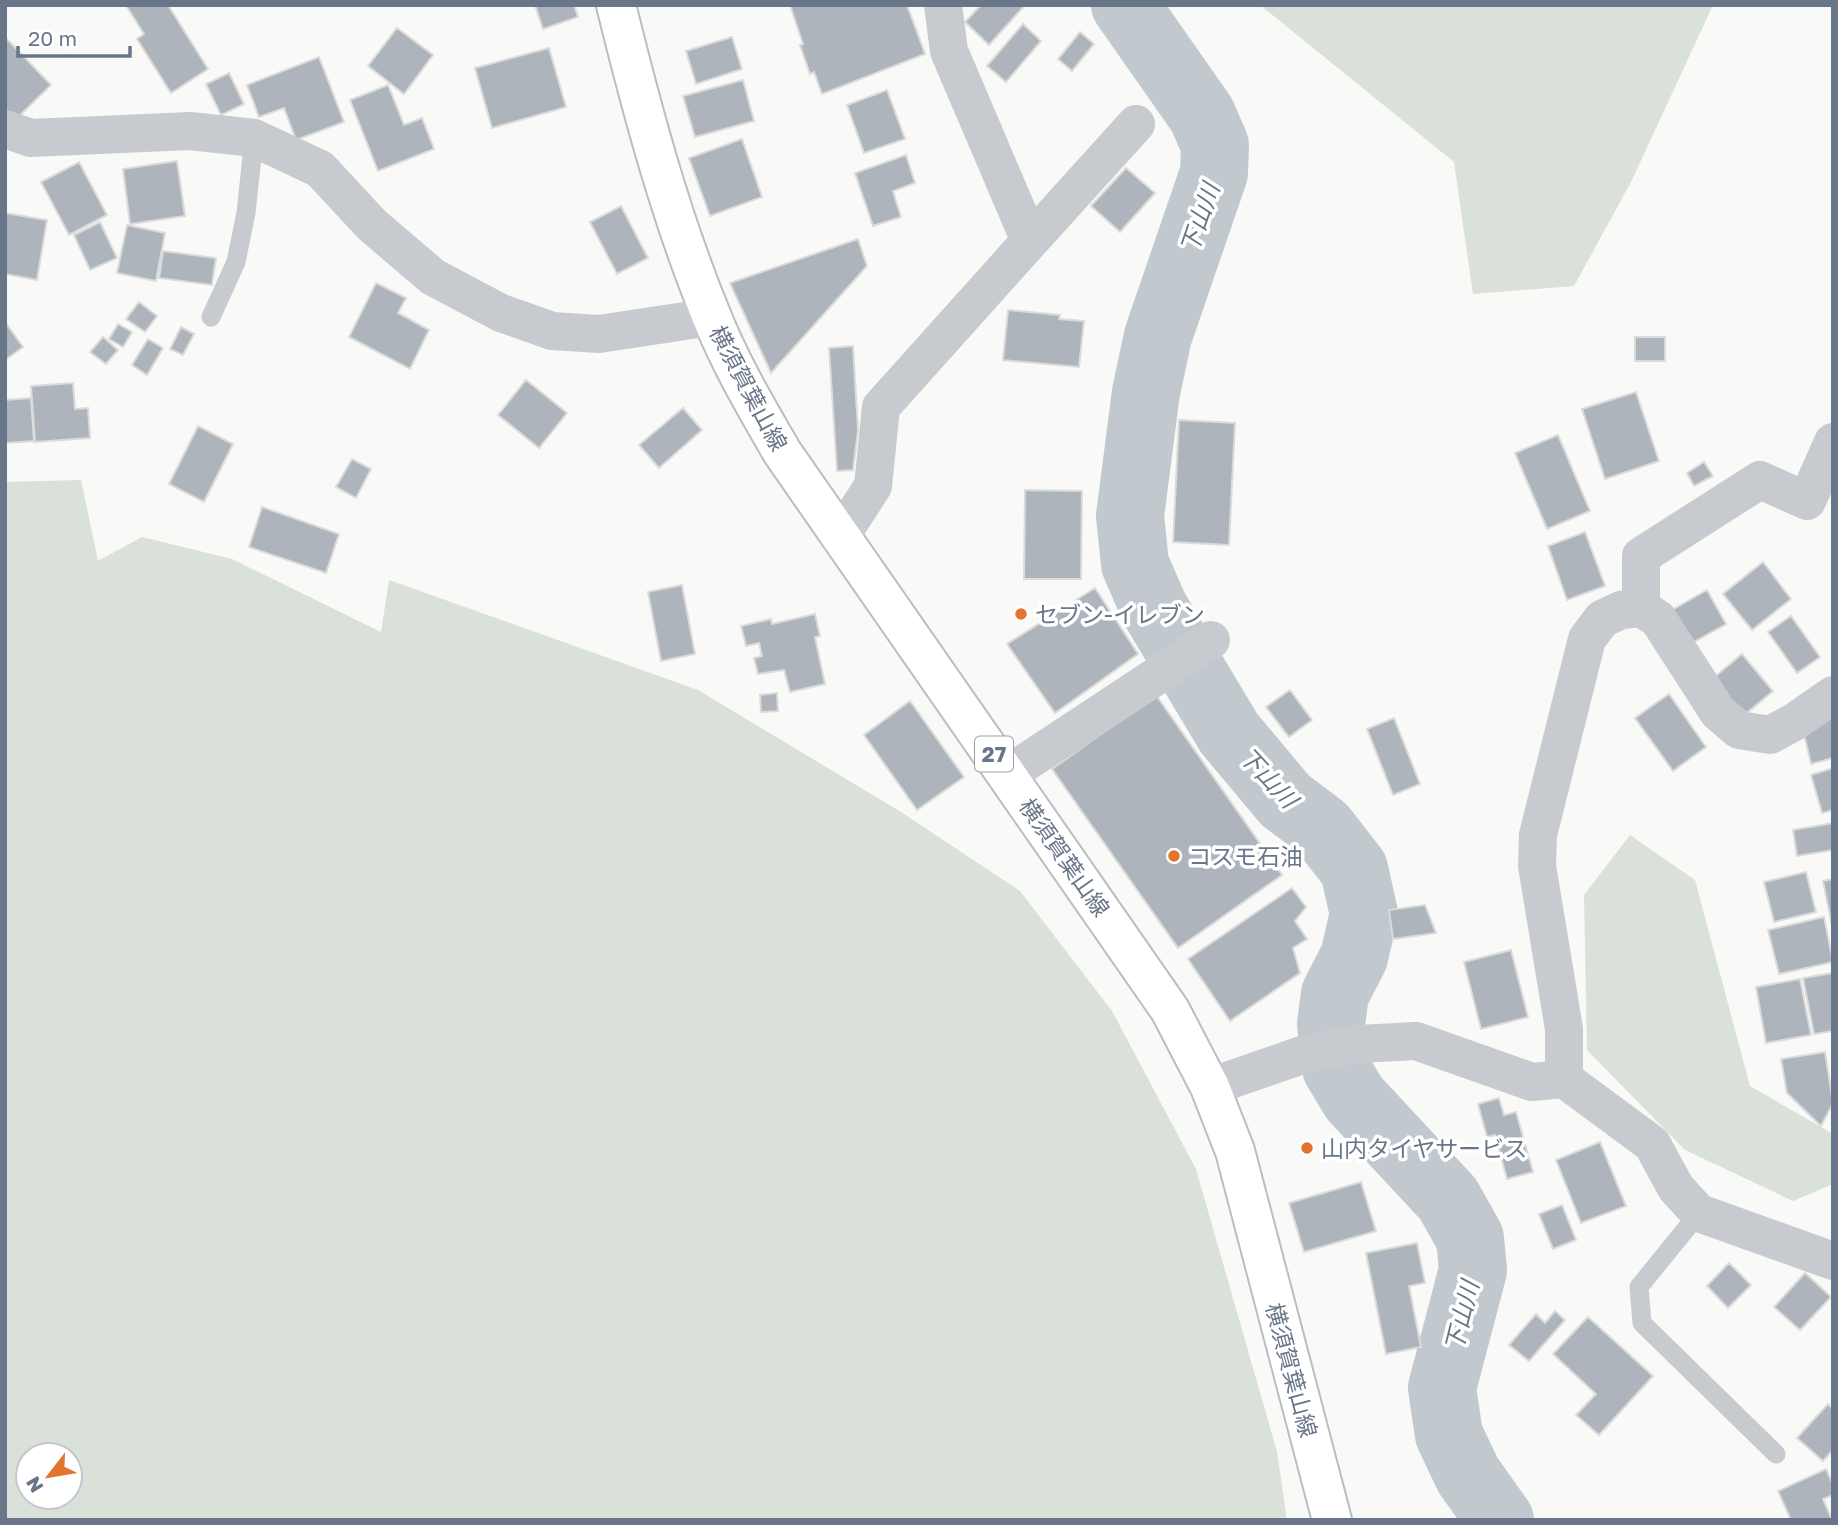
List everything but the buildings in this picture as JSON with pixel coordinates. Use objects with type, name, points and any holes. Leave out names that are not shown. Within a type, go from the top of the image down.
[{"type":"main road","name":"横須賀葉山線","points":[[616,5],[674,218],[711,317],[742,383],[782,452],[840,537],[1008,774],[1170,1010],[1210,1087],[1235,1151],[1332,1520]]},
{"type":"street","points":[[943,5],[949,51],[1030,241]]},
{"type":"street","points":[[840,537],[873,485],[881,407],[1136,124]]},
{"type":"street","points":[[5,129],[31,138],[190,131],[254,138],[320,169],[372,225],[433,277],[501,313],[552,331],[599,334],[711,317]]},
{"type":"street","points":[[1641,608],[1641,555],[1760,480],[1807,501],[1833,442]]},
{"type":"street","points":[[1564,1079],[1564,1029],[1537,866],[1538,835],[1587,639],[1602,619],[1621,610],[1641,608],[1658,619],[1718,712],[1739,730],[1770,734],[1794,722],[1833,695]]},
{"type":"street","points":[[1008,774],[1189,654]]},
{"type":"street","points":[[1210,1087],[1302,1055],[1358,1044],[1416,1041],[1532,1082],[1564,1079],[1651,1144],[1676,1188],[1699,1213],[1833,1261]]},
{"type":"lane","points":[[211,317],[236,262],[246,213],[254,138]]},
{"type":"lane","points":[[1699,1213],[1639,1287],[1642,1323],[1776,1454]]},
{"type":"shaded area","points":[[1260,5],[1713,5],[1631,182],[1574,286],[1473,294],[1454,162]]},
{"type":"shaded area","points":[[81,480],[98,561],[142,537],[232,559],[381,632],[389,580],[698,690],[901,812],[1020,891],[1112,1011],[1196,1169],[1277,1452],[1287,1520],[5,1520],[5,482]]},
{"type":"shaded area","points":[[1630,835],[1695,880],[1750,1086],[1833,1134],[1833,1184],[1793,1201],[1685,1150],[1587,1050],[1584,895]]},
{"type":"waterway","name":"下山川","points":[[1125,5],[1202,115],[1215,145],[1214,173],[1158,336],[1146,392],[1130,516],[1135,564],[1154,608],[1229,733],[1285,800],[1322,828],[1354,869],[1364,914],[1354,957],[1335,994],[1331,1024],[1336,1068],[1354,1098],[1448,1199],[1470,1238],[1473,1270],[1442,1388],[1449,1435],[1468,1475],[1500,1520]]},
{"type":"place","name":"セブン-イレブン","points":[[1021,614]]},
{"type":"place","name":"コスモ石油","points":[[1174,856]]},
{"type":"place","name":"山内タイヤサービス","points":[[1307,1148]]}]
